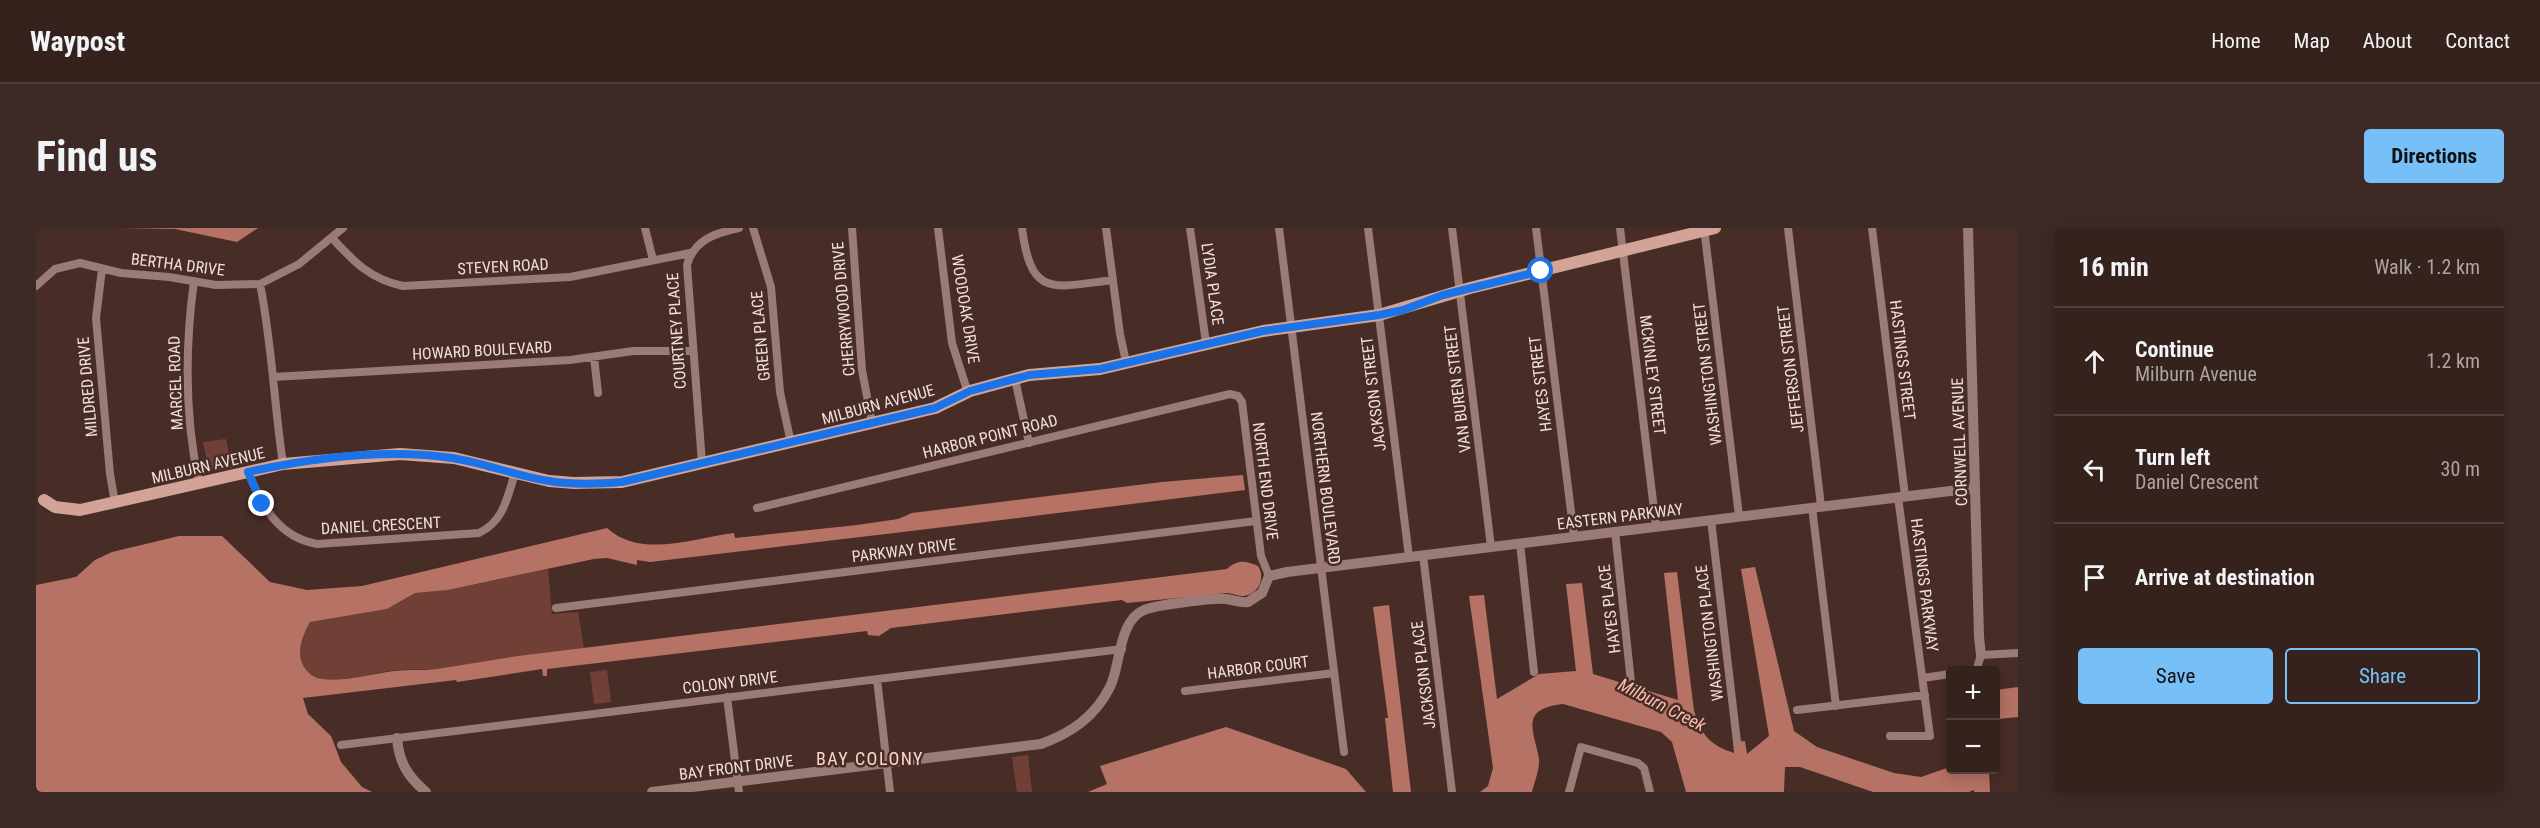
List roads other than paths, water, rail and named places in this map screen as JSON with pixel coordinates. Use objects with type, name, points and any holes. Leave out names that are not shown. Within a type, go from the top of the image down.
[{"type":"main road","name":"MILBURN AVENUE","points":[[40,496],[55,507],[69,510],[115,502],[283,464],[326,459],[423,454],[454,458],[549,481],[602,483],[645,477],[935,408],[968,393],[1015,379],[1046,372],[1100,369],[1206,344],[1379,315],[1460,291],[1708,229]]},
{"type":"street","name":"BERTHA DRIVE","points":[[36,286],[42,278],[63,266],[80,264],[227,286],[260,284],[299,264],[343,228]]},
{"type":"street","points":[[645,228],[653,260]]},
{"type":"street","name":"COURTNEY PLACE","points":[[702,463],[687,265],[690,253],[711,235],[739,228]]},
{"type":"street","name":"GREEN PLACE","points":[[753,228],[771,286],[780,392],[791,443]]},
{"type":"street","name":"CHERRYWOOD DRIVE","points":[[852,228],[862,370],[872,423]]},
{"type":"street","name":"WOODOAK DRIVE","points":[[938,228],[952,343],[968,393]]},
{"type":"street","points":[[1022,228],[1027,260],[1032,272],[1042,282],[1060,286],[1113,280]]},
{"type":"street","points":[[1106,228],[1119,334],[1126,362]]},
{"type":"street","name":"LYDIA PLACE","points":[[1190,228],[1206,344]]},
{"type":"street","name":"NORTHERN BOULEVARD","points":[[1279,228],[1344,752]]},
{"type":"street","name":"JACKSON STREET","points":[[1368,228],[1409,557]]},
{"type":"street","name":"VAN BUREN STREET","points":[[1452,228],[1491,547]]},
{"type":"street","name":"HAYES STREET","points":[[1536,228],[1574,537]]},
{"type":"street","name":"MCKINLEY STREET","points":[[1620,228],[1656,526]]},
{"type":"street","name":"JEFFERSON STREET","points":[[1788,228],[1836,706]]},
{"type":"street","name":"HASTINGS STREET","points":[[1872,228],[1902,497]]},
{"type":"street","name":"CORNWELL AVENUE","points":[[1968,228],[1981,655]]},
{"type":"street","name":"WASHINGTON STREET","points":[[1708,229],[1739,516]]},
{"type":"street","name":"STEVEN ROAD","points":[[332,238],[367,274],[383,282],[403,286],[570,277],[690,253]]},
{"type":"street","name":"MILDRED DRIVE","points":[[102,269],[96,318],[110,474],[115,502]]},
{"type":"street","name":"MARCEL ROAD","points":[[194,281],[188,350],[194,453],[199,483]]},
{"type":"street","points":[[260,284],[270,332],[283,464]]},
{"type":"street","name":"HOWARD BOULEVARD","points":[[273,377],[518,364],[633,351],[692,351]]},
{"type":"street","points":[[594,357],[598,393]]},
{"type":"street","points":[[1015,379],[1029,443]]},
{"type":"street","name":"HARBOR POINT ROAD","points":[[757,508],[1230,394]]},
{"type":"street","name":"NORTH END DRIVE","points":[[1230,394],[1238,396],[1242,402],[1261,556],[1269,576]]},
{"type":"street","name":"DANIEL CRESCENT","points":[[248,472],[262,504],[276,523],[294,537],[317,544],[478,533],[492,525],[501,514],[515,473]]},
{"type":"street","name":"EASTERN PARKWAY","points":[[1269,576],[1321,567],[1975,488]]},
{"type":"street","name":"HASTINGS PARKWAY","points":[[1890,736],[1930,736],[1902,497]]},
{"type":"street","name":"WASHINGTON PLACE","points":[[1711,520],[1737,742]]},
{"type":"street","name":"PARKWAY DRIVE","points":[[556,608],[1256,521]]},
{"type":"street","name":"HAYES PLACE","points":[[1615,531],[1631,682]]},
{"type":"street","points":[[1520,543],[1534,672]]},
{"type":"street","name":"JACKSON PLACE","points":[[1423,555],[1452,792]]},
{"type":"street","name":"BAY FRONT DRIVE","points":[[652,792],[738,787],[887,763],[1019,749],[1060,737],[1078,726],[1099,705],[1116,674],[1128,624],[1141,611],[1224,599],[1248,602],[1262,593],[1269,576]]},
{"type":"street","name":"COLONY DRIVE","points":[[341,745],[1122,649]]},
{"type":"street","points":[[1978,666],[1981,655],[2018,653]]},
{"type":"street","name":"HARBOR COURT","points":[[1185,691],[1334,674]]},
{"type":"street","points":[[1923,678],[1946,675]]},
{"type":"street","points":[[877,679],[890,792]]},
{"type":"street","points":[[1797,710],[1925,695]]},
{"type":"street","points":[[727,697],[738,787]]},
{"type":"street","points":[[397,738],[400,761],[411,779],[426,792]]},
{"type":"street","points":[[1569,792],[1581,747],[1638,762],[1644,768],[1650,792]]},
{"type":"water","points":[[120,228],[258,228],[237,242],[175,229]]},
{"type":"water","points":[[1243,475],[1245,490],[650,562],[637,560],[637,565],[607,558],[594,559],[448,590],[415,593],[387,609],[310,622],[304,634],[300,654],[304,667],[316,677],[350,678],[1227,569],[1242,562],[1258,566],[1261,576],[1259,586],[1248,595],[1227,593],[1127,603],[1122,600],[891,628],[879,636],[868,635],[867,631],[547,669],[547,676],[543,676],[542,669],[457,682],[456,680],[303,698],[308,714],[331,736],[341,762],[362,787],[372,792],[36,792],[36,585],[76,577],[95,560],[112,552],[179,536],[222,536],[270,582],[307,590],[362,586],[607,528],[635,543],[668,544],[734,533],[735,538],[857,525],[898,519],[912,513],[1162,482]]},
{"type":"water","name":"Milburn Creek","points":[[1755,567],[1794,731],[1817,747],[1894,773],[1921,777],[1946,768],[1946,774],[1989,774],[1990,792],[1974,792],[1974,790],[1969,792],[1873,792],[1800,767],[1785,767],[1784,792],[1686,792],[1672,742],[1661,732],[1563,704],[1549,707],[1535,716],[1533,730],[1539,763],[1532,792],[1480,792],[1488,786],[1493,768],[1469,596],[1484,595],[1497,699],[1539,674],[1576,671],[1566,584],[1582,583],[1593,674],[1678,700],[1664,573],[1677,572],[1697,720],[1712,742],[1734,753],[1733,742],[1745,741],[1747,754],[1769,736],[1741,569]]},
{"type":"water","points":[[1389,605],[1411,792],[1393,792],[1385,718],[1388,718],[1373,607]]},
{"type":"water","points":[[2018,687],[2018,717],[2000,719],[2000,689]]},
{"type":"water","points":[[1226,727],[1346,769],[1366,792],[1088,792],[1107,784],[1100,766]]},
{"type":"district","name":"BAY COLONY","points":[[870,759]]}]
